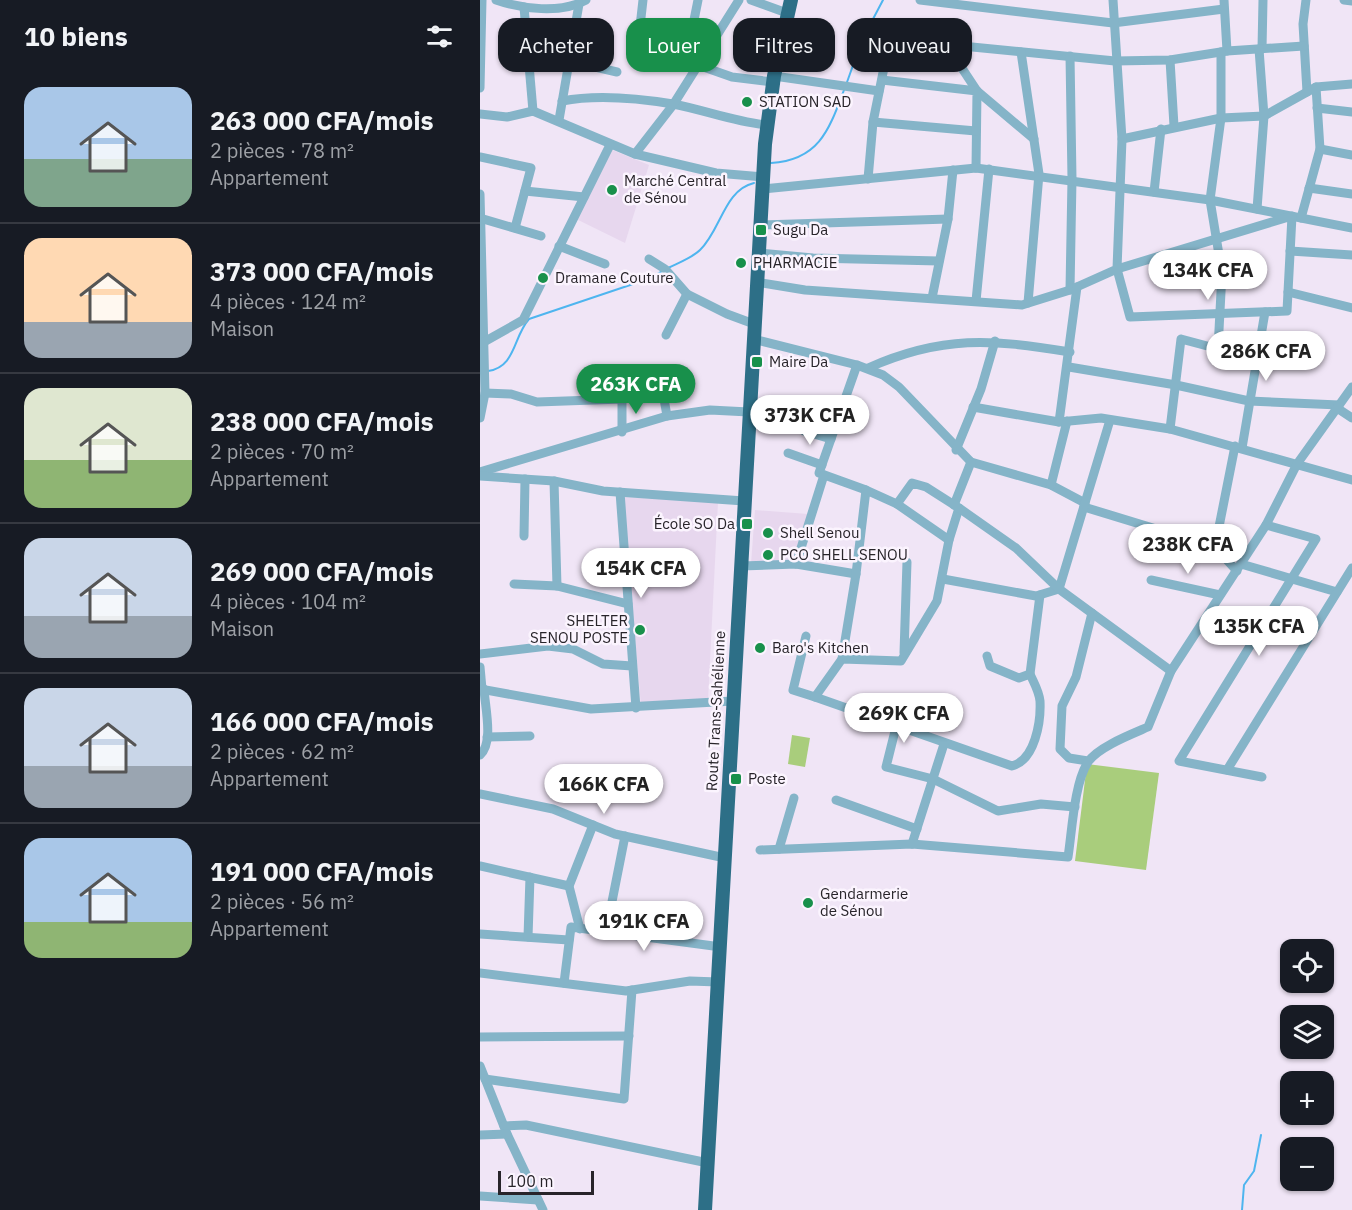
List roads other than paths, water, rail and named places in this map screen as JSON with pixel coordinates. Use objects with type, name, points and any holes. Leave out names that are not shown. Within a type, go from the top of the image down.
[{"type":"highway","name":"Route Trans-Sahélienne","points":[[705,1210],[756,282],[767,124],[773,79],[789,6]]},
{"type":"street","points":[[480,88],[482,0]]},
{"type":"street","points":[[497,0],[536,9],[582,2],[578,18]]},
{"type":"street","points":[[640,18],[643,0]]},
{"type":"street","points":[[694,18],[698,0]]},
{"type":"street","points":[[721,29],[739,0]]},
{"type":"street","points":[[751,0],[789,6]]},
{"type":"street","points":[[920,0],[957,2],[1113,23],[1224,4],[1221,117],[1210,200],[1222,273],[1218,349]]},
{"type":"street","points":[[1113,0],[1115,61],[1122,139],[1117,269],[1130,317],[1287,311],[1290,252],[1297,217],[1309,188],[1320,149],[1317,108],[1304,46],[1306,0]]},
{"type":"street","points":[[1257,209],[1264,116],[1261,49],[1263,0]]},
{"type":"street","points":[[1344,0],[1352,1]]},
{"type":"street","points":[[524,7],[533,111]]},
{"type":"street","points":[[972,47],[1115,61],[1170,60],[1224,52],[1304,46]]},
{"type":"street","points":[[1021,52],[1039,174],[1028,303]]},
{"type":"street","points":[[1051,485],[1063,421],[1074,288],[1070,56]]},
{"type":"street","points":[[1170,60],[1174,126]]},
{"type":"street","points":[[559,120],[567,72]]},
{"type":"street","points":[[635,154],[673,105],[694,72]]},
{"type":"street","points":[[719,72],[732,77],[773,79],[879,91]]},
{"type":"street","points":[[868,179],[873,122],[884,72]]},
{"type":"street","points":[[964,72],[977,92],[1034,139]]},
{"type":"street","points":[[882,80],[977,92]]},
{"type":"street","points":[[1122,139],[1221,117],[1264,116],[1312,89],[1352,84]]},
{"type":"street","points":[[976,168],[977,92]]},
{"type":"street","points":[[562,101],[589,96],[673,105],[737,122],[767,124]]},
{"type":"street","points":[[1317,108],[1352,112]]},
{"type":"street","points":[[480,114],[507,117],[533,111],[559,120],[610,145],[635,154],[764,183],[868,179],[976,168],[1039,174],[1210,200],[1352,228]]},
{"type":"street","points":[[873,122],[976,131]]},
{"type":"street","points":[[1154,192],[1161,129]]},
{"type":"street","points":[[482,345],[523,320],[610,145]]},
{"type":"street","points":[[1320,149],[1352,155]]},
{"type":"street","points":[[480,157],[531,168],[515,228]]},
{"type":"street","points":[[976,301],[989,169]]},
{"type":"street","points":[[932,298],[948,219],[953,170]]},
{"type":"street","points":[[1309,188],[1352,194]]},
{"type":"street","points":[[525,191],[584,197]]},
{"type":"street","points":[[480,194],[485,393],[480,418]]},
{"type":"street","points":[[756,282],[805,290],[1022,304],[1074,288],[1117,269],[1215,237],[1297,217]]},
{"type":"street","points":[[480,218],[541,236]]},
{"type":"street","points":[[760,225],[948,219]]},
{"type":"street","points":[[559,246],[605,264]]},
{"type":"street","points":[[1290,252],[1352,255]]},
{"type":"street","points":[[758,253],[813,258],[939,261]]},
{"type":"street","points":[[649,259],[665,269],[687,294],[727,314],[754,324]]},
{"type":"street","points":[[1288,292],[1352,308]]},
{"type":"street","points":[[666,335],[687,294]]},
{"type":"street","points":[[1215,547],[1249,401],[1265,312]]},
{"type":"street","points":[[753,339],[868,369],[899,387],[956,450],[971,462],[1051,485],[1085,505],[1215,547],[1239,568],[1292,579],[1337,592]]},
{"type":"street","points":[[1170,429],[1181,339],[1256,359]]},
{"type":"street","points":[[868,369],[892,358],[947,345],[995,341],[1070,352]]},
{"type":"street","points":[[956,450],[995,341]]},
{"type":"street","points":[[796,564],[831,439],[857,365]]},
{"type":"street","points":[[1068,367],[1176,385],[1249,401],[1338,407],[1352,418]]},
{"type":"street","points":[[759,850],[912,844],[1068,857],[1075,807],[1088,761],[1121,738],[1148,727],[1171,671],[1266,525],[1297,464],[1352,387]]},
{"type":"street","points":[[485,393],[512,394],[537,402],[622,399],[622,432]]},
{"type":"street","points":[[663,393],[668,416]]},
{"type":"street","points":[[973,407],[1063,421],[1110,420],[1170,429],[1352,480]]},
{"type":"street","points":[[480,474],[668,416],[710,410],[749,412]]},
{"type":"street","points":[[1059,589],[1110,420]]},
{"type":"street","points":[[804,431],[831,439]]},
{"type":"street","points":[[788,453],[897,504],[950,540]]},
{"type":"street","points":[[842,658],[900,662],[904,656],[937,601],[944,579],[957,507],[971,462]]},
{"type":"street","points":[[480,474],[554,481],[620,492],[744,501]]},
{"type":"street","points":[[524,536],[525,478]]},
{"type":"street","points":[[554,481],[557,586]]},
{"type":"street","points":[[897,504],[912,483],[926,488],[1016,548],[1059,589],[1171,671]]},
{"type":"street","points":[[815,697],[842,658],[856,574],[866,490]]},
{"type":"street","points":[[620,492],[636,708]]},
{"type":"street","points":[[1262,777],[1179,761],[1316,539],[1266,525]]},
{"type":"street","points":[[904,656],[907,562]]},
{"type":"street","points":[[741,566],[796,564],[856,574]]},
{"type":"street","points":[[1227,770],[1352,568]]},
{"type":"street","points":[[944,579],[1040,595],[1059,589]]},
{"type":"street","points":[[1151,580],[1220,595]]},
{"type":"street","points":[[514,584],[557,586],[628,604]]},
{"type":"street","points":[[806,636],[793,690],[1003,765],[1023,763],[1028,756],[1039,717],[1040,700],[1030,674],[1040,595]]},
{"type":"street","points":[[1088,761],[1069,758],[1060,749],[1062,706],[1076,677],[1092,613]]},
{"type":"street","points":[[480,654],[549,646],[573,649],[603,664],[632,666]]},
{"type":"street","points":[[987,656],[990,666],[1019,678],[1030,674]]},
{"type":"street","points":[[480,667],[487,737],[484,752],[480,755]]},
{"type":"street","points":[[482,689],[591,709],[734,701]]},
{"type":"street","points":[[896,727],[886,767],[933,779],[998,811],[1041,804],[1075,807]]},
{"type":"street","points":[[487,737],[530,736]]},
{"type":"street","points":[[912,844],[944,744]]},
{"type":"street","points":[[480,794],[553,809],[625,836],[725,858]]},
{"type":"street","points":[[779,849],[795,798]]},
{"type":"street","points":[[836,800],[916,830]]},
{"type":"street","points":[[580,929],[569,886],[593,825]]},
{"type":"street","points":[[606,932],[625,836]]},
{"type":"street","points":[[480,866],[569,886]]},
{"type":"street","points":[[528,938],[530,877]]},
{"type":"street","points":[[564,983],[571,927],[689,945],[721,947]]},
{"type":"street","points":[[480,934],[569,940]]},
{"type":"street","points":[[480,973],[632,990],[690,981],[718,982]]},
{"type":"street","points":[[484,1078],[624,1099],[632,990]]},
{"type":"street","points":[[480,1036],[629,1036]]},
{"type":"street","points":[[480,1066],[505,1130],[543,1210]]},
{"type":"street","points":[[480,1135],[526,1125],[708,1163]]},
{"type":"street","points":[[480,1196],[538,1200]]},
{"type":"waterway","points":[[846,85],[862,40],[883,0]]},
{"type":"waterway","points":[[771,163],[787,161],[811,149],[827,130],[844,90]]},
{"type":"waterway","points":[[668,268],[700,250],[707,242],[729,202],[744,187],[754,183]]},
{"type":"waterway","points":[[488,371],[504,364],[509,358],[529,319],[648,279],[663,271]]},
{"type":"waterway","points":[[1242,1210],[1244,1185],[1254,1171],[1261,1135]]},
{"type":"place","name":"STATION SAD","points":[[747,102]]},
{"type":"place","name":"Marché Central de Sénou","points":[[612,190]]},
{"type":"place","name":"Sugu Da","points":[[761,230]]},
{"type":"place","name":"PHARMACIE","points":[[741,263]]},
{"type":"place","name":"Dramane Couture","points":[[543,278]]},
{"type":"place","name":"Maire Da","points":[[757,362]]},
{"type":"place","name":"École SO Da","points":[[747,524]]},
{"type":"place","name":"Shell Senou","points":[[768,533]]},
{"type":"place","name":"PCO SHELL SENOU","points":[[768,555]]},
{"type":"place","name":"SHELTER SENOU POSTE","points":[[640,630]]},
{"type":"place","name":"Baro's Kitchen","points":[[760,648]]},
{"type":"place","name":"Poste","points":[[736,779]]},
{"type":"place","name":"Gendarmerie de Sénou","points":[[808,903]]}]
